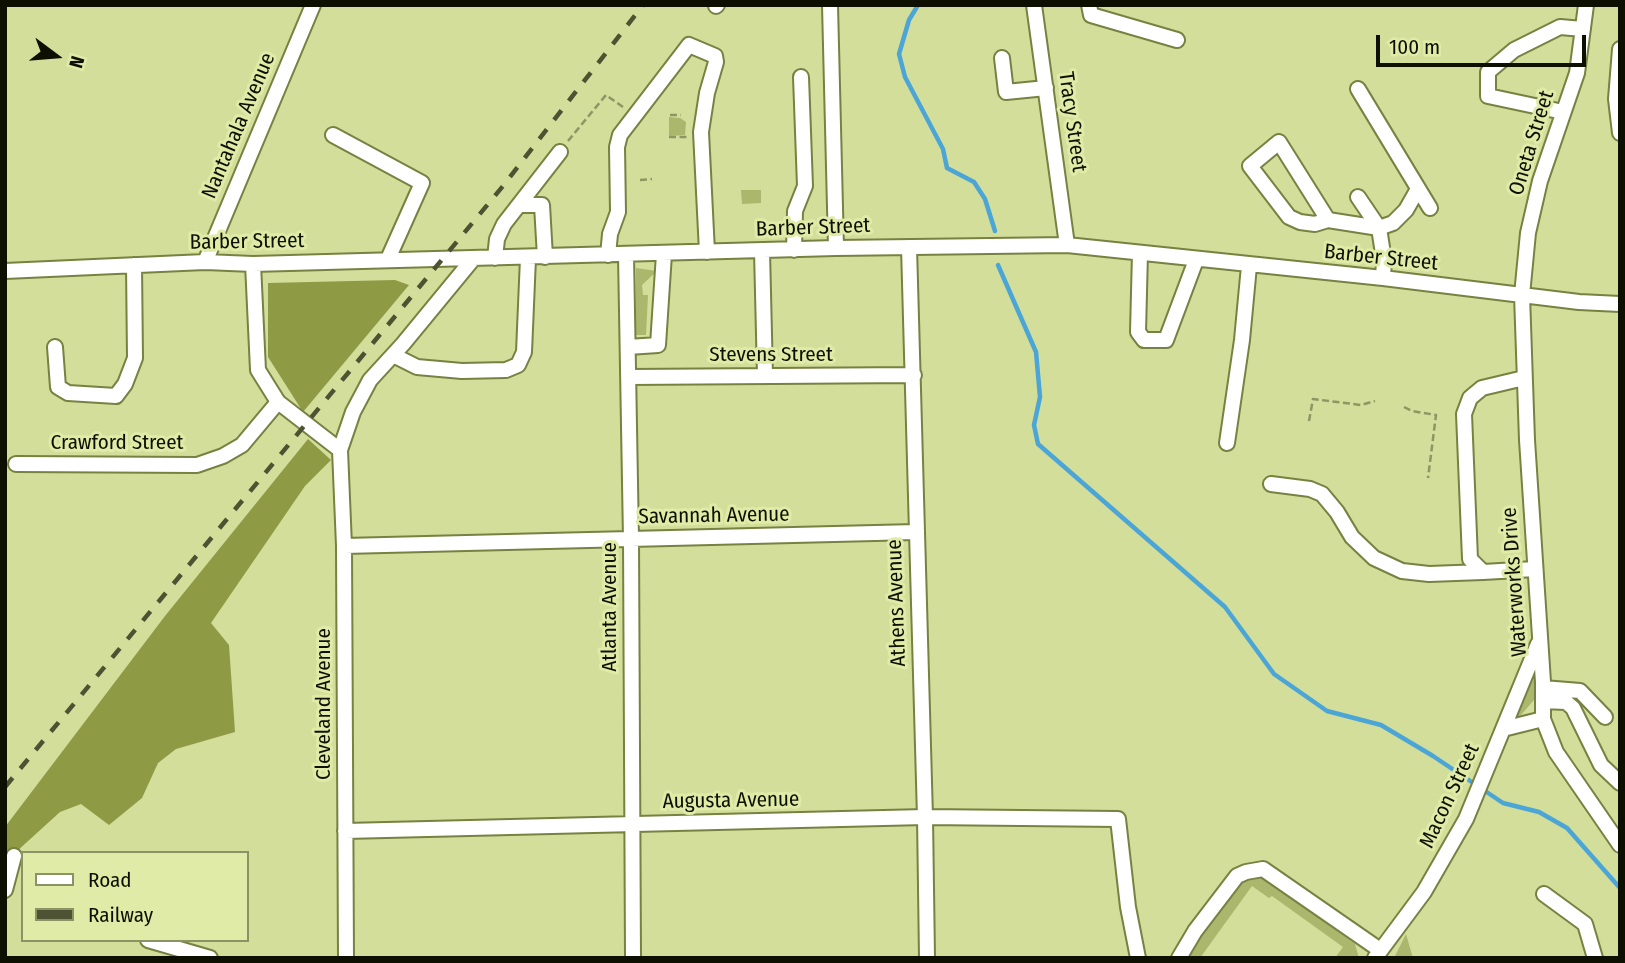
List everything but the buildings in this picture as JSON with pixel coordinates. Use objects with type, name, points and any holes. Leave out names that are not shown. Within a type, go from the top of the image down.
[{"type":"street","name":"Nantahala Avenue","points":[[205,262],[313,5]]},
{"type":"street","points":[[830,5],[836,248]]},
{"type":"street","name":"Tracy Street","points":[[1034,5],[1067,245]]},
{"type":"street","points":[[1089,5],[1091,15],[1177,40]]},
{"type":"street","name":"Oneta Street","points":[[1522,295],[1528,233],[1537,194],[1577,73],[1586,5]]},
{"type":"street","points":[[1563,112],[1488,96],[1488,72],[1514,50],[1560,27],[1583,29]]},
{"type":"street","points":[[608,256],[610,234],[618,212],[617,148],[620,135],[689,45],[715,56],[716,62],[707,93],[701,132],[707,252]]},
{"type":"street","points":[[1620,49],[1616,99],[1620,133]]},
{"type":"street","points":[[1003,58],[1006,92],[1046,88]]},
{"type":"street","points":[[794,250],[793,222],[806,186],[801,77]]},
{"type":"street","points":[[1358,89],[1430,208]]},
{"type":"street","points":[[333,135],[422,183],[388,259]]},
{"type":"street","points":[[1328,220],[1279,142],[1250,166],[1289,217],[1300,222],[1315,224],[1328,220],[1379,228],[1393,223],[1400,216],[1418,189]]},
{"type":"street","points":[[495,258],[497,239],[504,224],[559,152]]},
{"type":"street","points":[[1358,197],[1379,228],[1384,260],[1382,278]]},
{"type":"street","points":[[520,205],[542,205],[545,257]]},
{"type":"street","name":"Barber Street","points":[[5,271],[205,262],[253,264],[836,248],[1067,245],[1579,302],[1620,304]]},
{"type":"street","name":"Athens Avenue","points":[[909,247],[925,817],[926,958]]},
{"type":"street","points":[[762,251],[765,376]]},
{"type":"street","points":[[1140,253],[1138,332],[1144,340],[1166,340],[1196,260]]},
{"type":"street","points":[[628,347],[658,345],[664,254]]},
{"type":"street","name":"Atlanta Avenue","points":[[626,255],[631,539],[633,958]]},
{"type":"street","points":[[393,355],[416,367],[451,370],[506,370],[518,365],[524,352],[528,258]]},
{"type":"street","name":"Cleveland Avenue","points":[[346,958],[345,546],[340,450],[353,412],[370,380],[473,259]]},
{"type":"street","points":[[253,264],[258,370],[278,402],[340,450]]},
{"type":"street","points":[[55,347],[58,387],[68,393],[116,396],[125,384],[135,358],[134,265]]},
{"type":"street","points":[[1227,443],[1242,340],[1249,266]]},
{"type":"street","name":"Waterworks Drive","points":[[1522,295],[1524,378],[1543,719],[1556,752],[1620,845]]},
{"type":"street","name":"Stevens Street","points":[[629,377],[914,375]]},
{"type":"street","points":[[1483,572],[1470,559],[1464,414],[1470,398],[1482,388],[1524,378]]},
{"type":"street","name":"Crawford Street","points":[[16,464],[197,465],[223,456],[242,444],[278,402]]},
{"type":"street","points":[[1271,484],[1310,489],[1322,494],[1352,537],[1374,558],[1402,571],[1429,574],[1535,569]]},
{"type":"street","name":"Savannah Avenue","points":[[345,546],[916,532]]},
{"type":"street","name":"Macon Street","points":[[1378,954],[1424,892],[1466,819],[1540,639]]},
{"type":"street","points":[[1543,695],[1580,691],[1605,717]]},
{"type":"street","points":[[1543,695],[1566,702],[1573,708],[1601,765],[1620,783]]},
{"type":"street","points":[[1503,729],[1543,719]]},
{"type":"street","name":"Augusta Avenue","points":[[345,831],[925,817],[1118,819],[1128,907],[1138,958]]},
{"type":"street","points":[[5,890],[14,856]]},
{"type":"street","points":[[1179,958],[1195,930],[1237,876],[1263,869],[1378,954]]},
{"type":"street","points":[[1544,894],[1585,924],[1595,958]]},
{"type":"street","points":[[155,942],[210,958]]},
{"type":"path","points":[[559,152],[606,95],[619,104]]},
{"type":"path","points":[[670,115],[681,115]]},
{"type":"path","points":[[669,137],[688,137]]},
{"type":"path","points":[[640,180],[652,180]]},
{"type":"path","points":[[1309,421],[1312,399],[1361,405],[1376,401]]},
{"type":"path","points":[[1404,407],[1436,415],[1428,478]]},
{"type":"green space","points":[[669,117],[680,118],[686,122],[685,135],[669,136]]},
{"type":"green space","points":[[741,190],[761,190],[761,203],[742,204]]},
{"type":"green space","points":[[636,268],[657,271],[642,285],[643,295],[648,295],[646,335],[636,335]]},
{"type":"green space","points":[[395,280],[409,285],[303,412],[268,357],[268,283]]},
{"type":"green space","points":[[308,439],[331,460],[305,486],[211,623],[229,645],[235,732],[176,749],[158,763],[142,798],[109,825],[81,804],[60,812],[5,862],[5,827],[165,616]]},
{"type":"green space","points":[[1534,671],[1534,700],[1516,717],[1515,714]]},
{"type":"green space","points":[[1248,877],[1264,878],[1355,944],[1359,958],[1335,958],[1343,947],[1272,896],[1269,898],[1252,886],[1200,958],[1186,958],[1237,885]]},
{"type":"green space","points":[[1406,934],[1413,958],[1397,958],[1395,956]]},
{"type":"waterway","points":[[918,5],[909,20],[899,54],[905,77],[943,149],[947,168],[974,182],[985,199],[995,231]]},
{"type":"waterway","points":[[998,265],[1036,352],[1040,397],[1034,425],[1038,444],[1225,607],[1274,674],[1327,711],[1381,725],[1503,803],[1539,812],[1567,828],[1620,888]]},
{"type":"railway","points":[[5,787],[503,186],[643,5]]}]
